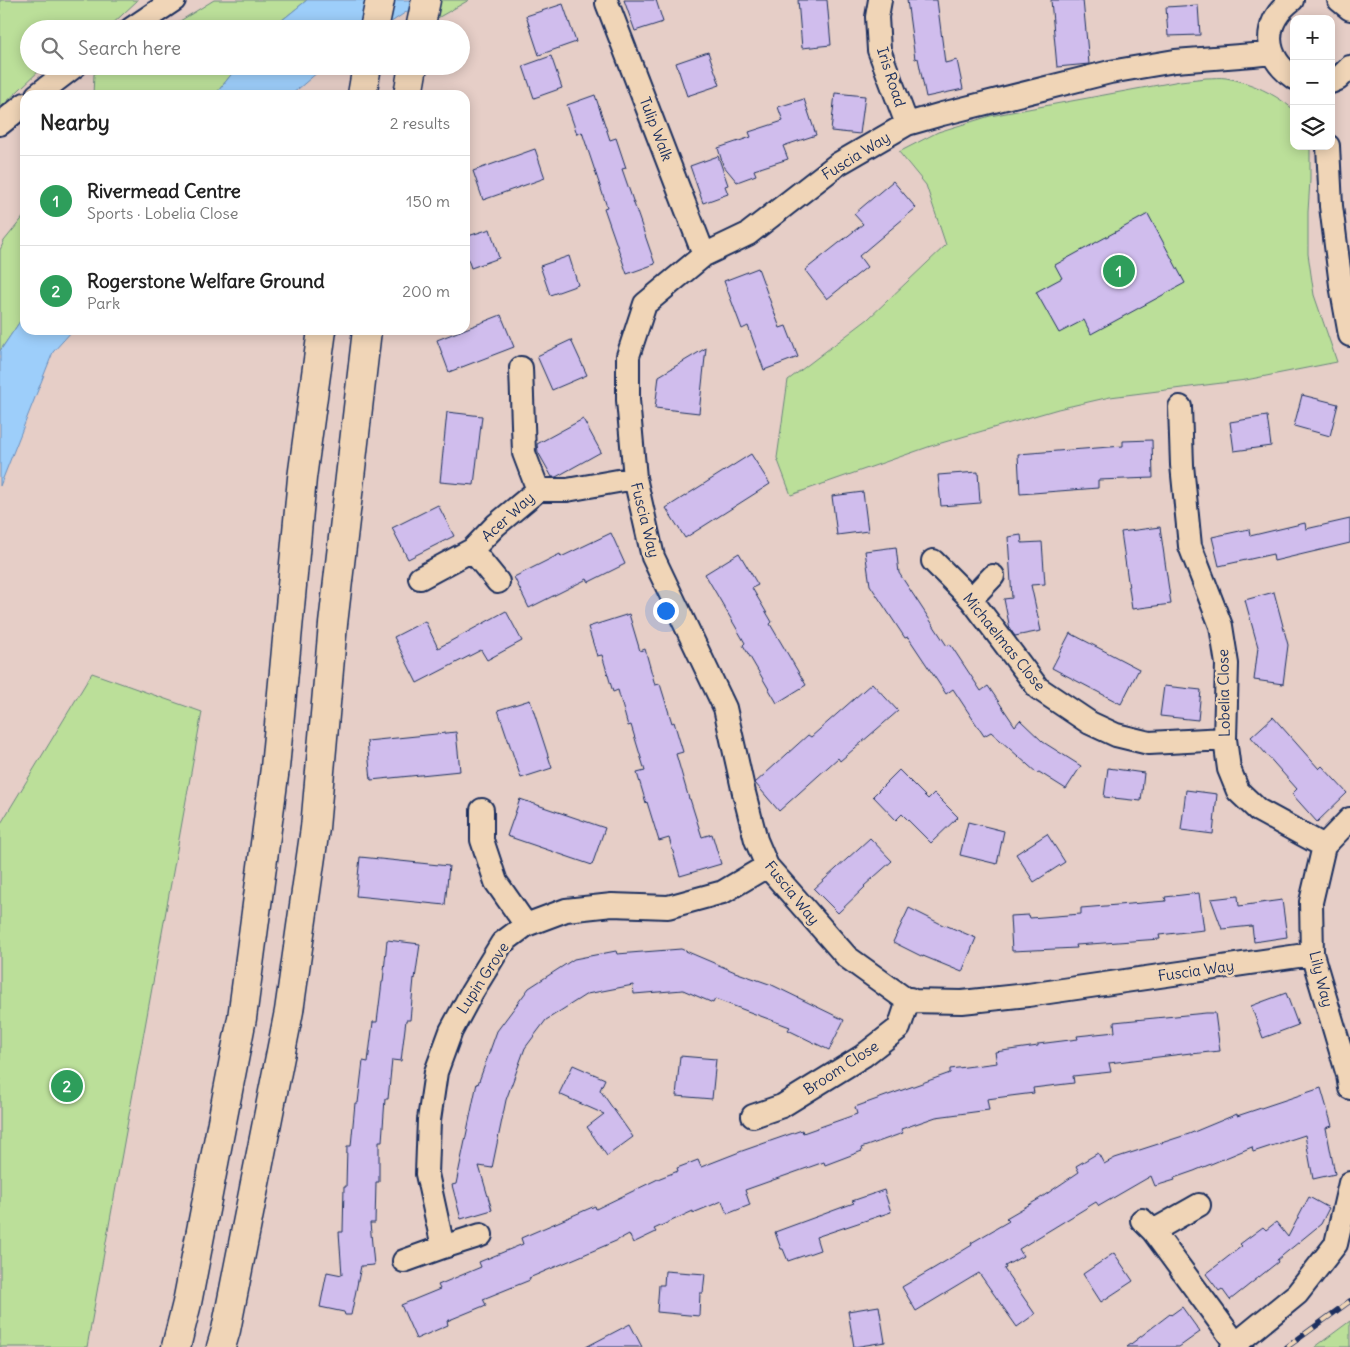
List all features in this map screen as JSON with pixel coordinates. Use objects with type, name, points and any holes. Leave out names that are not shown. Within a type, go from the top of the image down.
[{"type":"main road","points":[[376,20],[380,0]]},
{"type":"main road","points":[[422,20],[426,0]]},
{"type":"main road","points":[[363,90],[365,75]]},
{"type":"main road","points":[[409,90],[411,75]]},
{"type":"main road","points":[[176,1347],[187,1303],[242,1018],[275,768],[302,478],[321,335]]},
{"type":"main road","points":[[222,1347],[289,1011],[315,828],[333,624],[366,335]]},
{"type":"street","points":[[144,20],[174,0]]},
{"type":"street","name":"Iris Road","points":[[880,0],[877,17],[880,50],[906,124]]},
{"type":"street","points":[[1290,75],[1283,70],[1271,52],[1271,33],[1275,18],[1282,8],[1292,0]]},
{"type":"street","points":[[1339,0],[1350,9]]},
{"type":"street","name":"Tulip Walk","points":[[607,3],[704,255]]},
{"type":"street","name":"Fuscia Way","points":[[1271,52],[1253,56],[1175,61],[1110,72],[906,124],[838,164],[748,234],[704,255],[645,304],[628,356],[628,400],[635,478],[653,557],[725,708],[756,840],[767,866],[847,957],[909,1000],[962,1002],[1028,995],[1312,954]]},
{"type":"street","points":[[1335,80],[1350,68]]},
{"type":"street","points":[[44,90],[63,75]]},
{"type":"street","points":[[0,124],[20,108]]},
{"type":"street","points":[[1328,150],[1331,206],[1341,285],[1350,335]]},
{"type":"street","points":[[521,368],[524,453],[538,490]]},
{"type":"street","name":"Lobelia Close","points":[[1180,407],[1182,465],[1190,546],[1221,626],[1226,664],[1225,739],[1229,769],[1238,791],[1258,810],[1324,846]]},
{"type":"street","name":"Acer Way","points":[[420,578],[472,550],[496,525],[538,490],[567,490],[635,478]]},
{"type":"street","points":[[472,550],[498,582]]},
{"type":"street","name":"Michaelmas Close","points":[[933,560],[971,600],[1038,688],[1090,724],[1116,735],[1149,743],[1225,739]]},
{"type":"street","points":[[971,600],[993,576]]},
{"type":"street","points":[[482,810],[482,840],[496,882],[526,924]]},
{"type":"street","points":[[1324,846],[1350,819]]},
{"type":"street","name":"Lily Way","points":[[1324,846],[1311,902],[1312,954],[1350,1088]]},
{"type":"street","name":"Lupin Grove","points":[[443,1247],[427,1174],[429,1120],[436,1072],[451,1031],[502,943],[526,924],[566,910],[612,905],[668,908],[723,892],[767,866]]},
{"type":"street","name":"Broom Close","points":[[753,1116],[782,1106],[863,1056],[899,1028],[909,1000]]},
{"type":"street","points":[[1199,1205],[1148,1226],[1234,1346],[1297,1294],[1336,1244],[1350,1183]]},
{"type":"street","points":[[404,1261],[481,1235]]},
{"type":"green space","points":[[0,0],[138,0],[117,20],[20,20],[20,75],[35,75],[0,108]]},
{"type":"green space","points":[[214,0],[307,0],[282,20],[182,20]]},
{"type":"green space","points":[[426,0],[469,0],[434,20],[422,20]]},
{"type":"green space","points":[[94,75],[231,75],[219,90],[93,90]]},
{"type":"green space","points":[[1206,78],[1235,80],[1271,94],[1290,107],[1290,150],[1310,150],[1308,254],[1314,295],[1337,362],[1246,380],[1110,397],[1058,409],[931,446],[791,495],[777,458],[788,380],[868,319],[946,245],[926,185],[899,152],[938,132],[990,116],[1180,81]]},
{"type":"green space","points":[[20,221],[20,321],[0,351],[0,250],[4,241]]},
{"type":"green space","points":[[92,673],[202,712],[87,1347],[0,1347],[0,825]]},
{"type":"green space","points":[[1350,1321],[1350,1347],[1315,1347]]},
{"type":"water","points":[[307,0],[424,0],[394,20],[282,20]]},
{"type":"water","points":[[231,75],[314,75],[297,90],[219,90]]},
{"type":"water","points":[[20,321],[20,335],[68,335],[53,352],[0,486],[0,351]]},
{"type":"building","points":[[624,0],[656,0],[663,22],[635,31]]},
{"type":"building","points":[[798,0],[827,0],[831,45],[802,48]]},
{"type":"building","points":[[907,0],[937,0],[945,63],[957,60],[963,89],[926,97],[918,58],[915,59]]},
{"type":"building","points":[[1051,0],[1083,0],[1089,64],[1057,67]]},
{"type":"building","points":[[563,4],[576,42],[539,55],[526,16]]},
{"type":"building","points":[[1198,5],[1200,35],[1168,36],[1166,7]]},
{"type":"building","points":[[708,52],[720,85],[687,96],[676,63]]},
{"type":"building","points":[[551,56],[562,88],[534,98],[523,66]]},
{"type":"building","points":[[835,93],[865,96],[860,134],[831,131]]},
{"type":"building","points":[[595,95],[610,140],[616,138],[626,168],[622,169],[655,264],[627,274],[604,208],[607,207],[582,132],[577,134],[567,105]]},
{"type":"building","points":[[804,99],[816,135],[783,146],[788,159],[754,170],[756,175],[737,182],[723,165],[718,148],[751,137],[749,132],[783,121],[778,107]]},
{"type":"building","points":[[535,149],[545,178],[483,200],[473,171]]},
{"type":"building","points":[[718,156],[728,185],[725,186],[728,194],[703,203],[690,166]]},
{"type":"building","points":[[893,181],[916,208],[859,256],[867,267],[827,299],[805,270],[863,224],[854,214]]},
{"type":"building","points":[[1148,214],[1185,283],[1091,334],[1084,320],[1059,333],[1036,292],[1062,278],[1055,265]]},
{"type":"building","points":[[490,229],[499,258],[471,268],[470,235]]},
{"type":"building","points":[[569,256],[578,285],[550,295],[540,266]]},
{"type":"building","points":[[758,268],[780,328],[786,326],[798,357],[764,370],[748,326],[742,329],[724,281]]},
{"type":"building","points":[[501,315],[514,347],[449,372],[437,340],[450,335],[470,335],[470,327]]},
{"type":"building","points":[[571,340],[587,375],[552,390],[537,356]]},
{"type":"building","points":[[706,348],[699,413],[655,408],[659,376]]},
{"type":"building","points":[[1302,395],[1338,404],[1330,436],[1294,426]]},
{"type":"building","points":[[447,412],[482,416],[474,485],[440,482]]},
{"type":"building","points":[[1267,416],[1271,446],[1234,451],[1230,422]]},
{"type":"building","points":[[583,419],[601,452],[556,477],[552,477],[538,452],[537,444]]},
{"type":"building","points":[[1152,440],[1153,478],[1098,480],[1098,488],[1020,494],[1018,454],[1123,446],[1123,441]]},
{"type":"building","points":[[751,454],[770,484],[685,538],[666,508]]},
{"type":"building","points":[[978,472],[980,503],[941,506],[938,475]]},
{"type":"building","points":[[863,492],[868,531],[837,535],[832,496]]},
{"type":"building","points":[[438,505],[454,536],[408,559],[392,528]]},
{"type":"building","points":[[1350,519],[1350,543],[1274,561],[1273,554],[1219,566],[1212,537],[1249,529],[1250,536],[1305,523],[1306,529]]},
{"type":"building","points":[[1160,527],[1171,604],[1132,609],[1121,532]]},
{"type":"building","points":[[611,533],[625,564],[589,582],[587,579],[529,608],[514,577],[560,554],[561,557]]},
{"type":"building","points":[[1021,535],[1022,543],[1042,542],[1045,584],[1031,585],[1041,631],[1015,636],[1010,629],[1004,599],[1012,598],[1008,537]]},
{"type":"building","points":[[896,547],[899,573],[947,646],[950,644],[981,691],[988,686],[1015,726],[1020,720],[1043,742],[1081,766],[1066,789],[1039,772],[1037,773],[991,732],[984,736],[953,689],[946,694],[908,637],[905,638],[870,585],[865,551]]},
{"type":"building","points":[[739,553],[758,585],[752,588],[772,622],[770,624],[806,685],[777,703],[705,574]]},
{"type":"building","points":[[1274,592],[1288,645],[1283,684],[1254,680],[1258,647],[1245,600]]},
{"type":"building","points":[[506,611],[522,641],[487,660],[481,650],[417,683],[394,637],[425,621],[438,648]]},
{"type":"building","points":[[629,614],[640,651],[645,649],[655,685],[660,684],[672,723],[674,722],[683,752],[676,754],[702,837],[712,834],[721,864],[680,876],[669,838],[659,841],[637,773],[645,771],[631,725],[628,726],[618,690],[613,692],[602,655],[597,656],[588,627]]},
{"type":"building","points":[[1070,633],[1139,669],[1121,704],[1052,668]]},
{"type":"building","points":[[872,683],[898,711],[840,761],[838,758],[779,811],[755,783],[808,735],[811,737]]},
{"type":"building","points":[[1164,686],[1201,690],[1198,720],[1160,716]]},
{"type":"building","points":[[530,700],[552,768],[521,778],[498,710]]},
{"type":"building","points":[[1273,717],[1319,769],[1322,766],[1347,793],[1317,822],[1292,794],[1297,789],[1251,737]]},
{"type":"building","points":[[456,732],[460,771],[371,780],[367,741]]},
{"type":"building","points":[[1108,768],[1144,773],[1141,801],[1104,797]]},
{"type":"building","points":[[899,770],[928,799],[934,793],[958,817],[931,843],[902,814],[896,820],[873,796]]},
{"type":"building","points":[[1186,790],[1217,794],[1213,834],[1181,830]]},
{"type":"building","points":[[520,799],[605,828],[592,865],[507,836]]},
{"type":"building","points":[[968,822],[1004,831],[997,864],[960,855]]},
{"type":"building","points":[[1047,834],[1065,862],[1034,882],[1016,854]]},
{"type":"building","points":[[870,838],[892,861],[838,913],[814,889]]},
{"type":"building","points":[[360,857],[449,866],[445,905],[356,896]]},
{"type":"building","points":[[1199,893],[1204,930],[1159,935],[1160,939],[1076,945],[1077,948],[1012,951],[1010,916],[1029,915],[1030,918],[1081,914],[1081,908],[1166,901],[1165,897]]},
{"type":"building","points":[[1238,896],[1239,906],[1282,900],[1287,937],[1254,942],[1252,926],[1222,929],[1211,899]]},
{"type":"building","points":[[909,908],[945,926],[976,938],[962,972],[923,957],[893,942]]},
{"type":"building","points":[[387,940],[420,944],[414,978],[410,1020],[406,1020],[401,1061],[392,1060],[388,1099],[385,1099],[382,1141],[379,1141],[379,1182],[376,1182],[375,1223],[370,1223],[374,1265],[361,1266],[351,1315],[345,1315],[344,1312],[320,1307],[327,1272],[342,1275],[339,1232],[343,1232],[347,1146],[351,1146],[355,1103],[358,1103],[363,1061],[368,1062],[373,1022],[377,1022]]},
{"type":"building","points":[[681,949],[735,972],[772,985],[844,1020],[829,1050],[788,1030],[790,1027],[715,999],[713,1003],[683,990],[634,994],[633,985],[587,994],[546,1020],[525,1048],[506,1100],[492,1168],[479,1166],[492,1210],[461,1219],[452,1185],[456,1184],[477,1083],[497,1031],[529,988],[574,959],[616,951],[617,954]]},
{"type":"building","points":[[1286,993],[1298,1025],[1263,1038],[1251,1006]]},
{"type":"building","points":[[1215,1013],[1220,1051],[1109,1063],[1111,1072],[1073,1076],[1074,1083],[1033,1088],[1034,1093],[987,1099],[989,1110],[936,1117],[901,1129],[903,1133],[861,1148],[862,1151],[825,1165],[824,1162],[745,1190],[750,1205],[727,1214],[722,1201],[693,1213],[693,1211],[654,1229],[656,1232],[633,1243],[629,1234],[529,1278],[530,1280],[483,1299],[486,1305],[447,1321],[448,1325],[416,1339],[401,1305],[440,1289],[438,1285],[481,1267],[479,1262],[523,1244],[521,1238],[595,1206],[596,1209],[678,1171],[677,1168],[698,1160],[701,1167],[802,1130],[803,1133],[857,1114],[855,1107],[950,1073],[950,1069],[997,1063],[995,1052],[1078,1039],[1077,1036],[1115,1032],[1114,1022]]},
{"type":"building","points":[[680,1056],[716,1059],[712,1099],[676,1096]]},
{"type":"building","points":[[573,1065],[605,1079],[600,1090],[633,1137],[607,1156],[587,1127],[604,1114],[559,1094]]},
{"type":"building","points":[[1321,1088],[1332,1126],[1326,1128],[1335,1174],[1313,1179],[1305,1135],[1253,1152],[1252,1147],[1174,1178],[1175,1180],[1155,1186],[1151,1176],[1099,1206],[1096,1202],[1019,1249],[1023,1256],[1005,1266],[1006,1268],[1004,1269],[1035,1314],[1017,1327],[979,1273],[916,1311],[902,1287],[1009,1221],[1006,1218],[1039,1199],[1079,1172],[1076,1166],[1098,1153],[1104,1164],[1115,1158],[1189,1134],[1237,1114],[1237,1116]]},
{"type":"building","points":[[884,1190],[891,1212],[816,1237],[820,1250],[788,1261],[775,1232]]},
{"type":"building","points":[[1309,1197],[1329,1208],[1321,1224],[1277,1260],[1278,1262],[1230,1300],[1222,1289],[1219,1291],[1206,1274],[1242,1246],[1240,1244],[1263,1227],[1266,1230],[1276,1222],[1288,1237]]},
{"type":"building","points":[[1114,1253],[1133,1281],[1101,1302],[1083,1274]]},
{"type":"building","points":[[665,1271],[705,1274],[703,1293],[700,1293],[699,1316],[657,1312],[659,1285],[664,1285]]},
{"type":"building","points":[[879,1306],[885,1342],[854,1347],[848,1311]]},
{"type":"building","points":[[1182,1307],[1200,1332],[1179,1347],[1127,1347],[1170,1314]]},
{"type":"building","points":[[630,1324],[642,1347],[586,1347]]},
{"type":"railway","points":[[1287,1347],[1350,1301]]},
{"type":"place","name":"Rivermead Centre","points":[[1119,271]]},
{"type":"place","name":"Rogerstone Welfare Ground","points":[[67,1086]]}]
